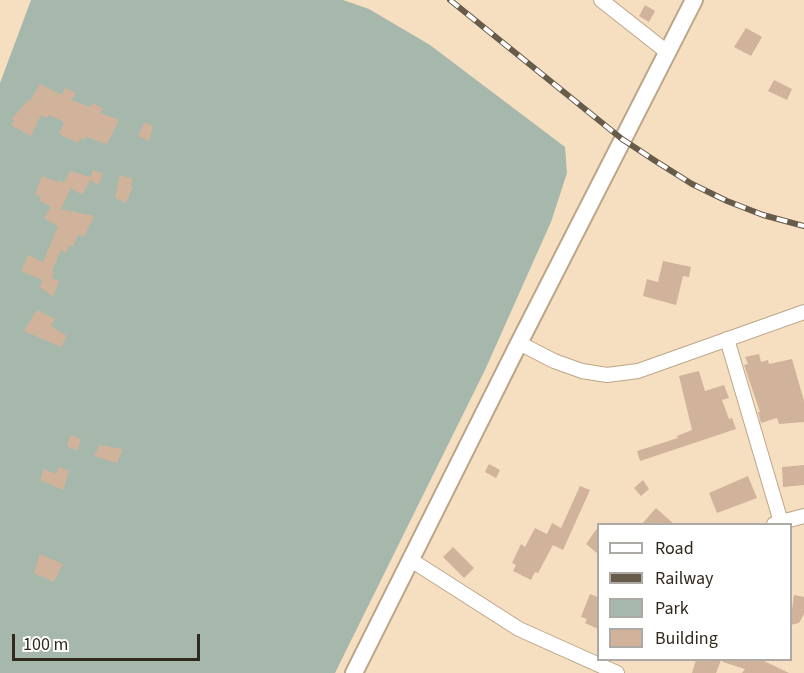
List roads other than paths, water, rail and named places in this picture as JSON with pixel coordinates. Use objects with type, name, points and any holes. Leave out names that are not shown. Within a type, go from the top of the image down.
[{"type":"street","points":[[601,0],[667,52]]},
{"type":"street","points":[[354,673],[694,0]]},
{"type":"street","points":[[519,343],[554,361],[582,371],[607,375],[638,371],[804,312]]},
{"type":"street","points":[[727,339],[777,523],[804,516]]},
{"type":"street","points":[[411,560],[519,629],[597,661]]},
{"type":"street","points":[[598,661],[615,668]]},
{"type":"railway","points":[[450,0],[622,139],[657,162],[692,184],[727,201],[763,215],[804,226]]}]
